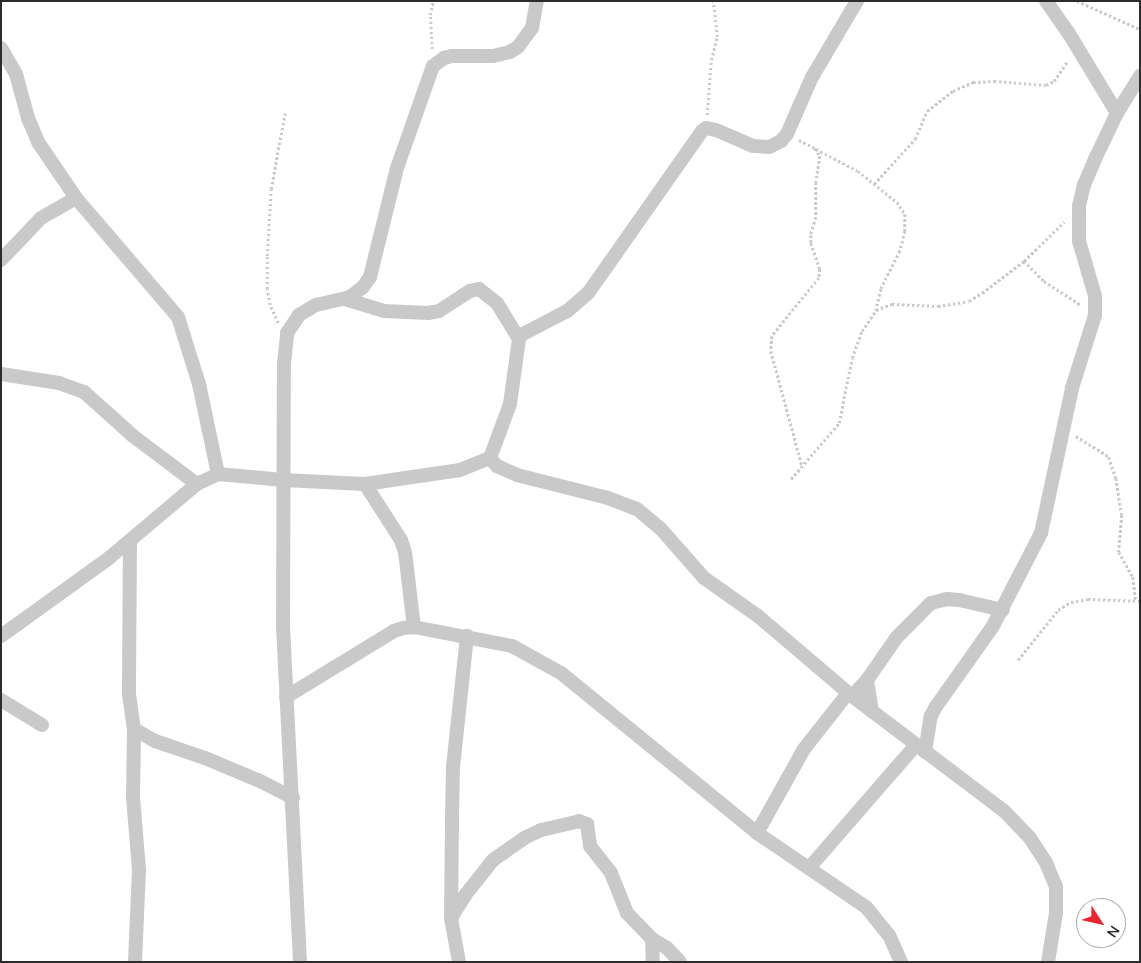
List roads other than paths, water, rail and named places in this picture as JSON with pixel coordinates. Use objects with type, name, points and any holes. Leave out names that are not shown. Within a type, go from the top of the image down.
[{"type":"street","points":[[300,962],[283,625],[283,480],[286,338],[295,321],[308,309],[316,304],[345,299],[363,287],[372,273],[397,168],[433,66],[452,56],[493,56],[510,52],[518,47],[532,28],[537,1]]},
{"type":"street","points":[[518,339],[526,331],[567,311],[588,293],[666,179],[702,131],[706,128],[722,132],[753,146],[769,147],[781,141],[787,134],[812,77],[857,1]]},
{"type":"street","points":[[1046,1],[1117,112]]},
{"type":"street","points":[[1,48],[16,74],[28,118],[38,142],[76,198],[178,317],[199,384],[218,474]]},
{"type":"street","points":[[809,868],[921,748],[935,708],[974,656],[1002,610],[1041,533],[1072,388],[1095,315],[1095,296],[1079,241],[1079,206],[1084,185],[1117,112],[1140,76]]},
{"type":"street","points":[[1,260],[41,218],[76,198]]},
{"type":"street","points":[[1,636],[130,541],[197,484],[218,474],[283,480],[365,484],[460,470],[490,458],[510,404],[518,339],[497,303],[479,289],[470,291],[439,311],[428,313],[384,312],[345,299]]},
{"type":"street","points":[[1,374],[59,383],[84,392],[134,436],[197,484]]},
{"type":"street","points":[[490,458],[497,466],[517,475],[608,498],[637,509],[660,529],[704,578],[758,616],[872,712],[1004,811],[1030,838],[1046,863],[1056,887],[1057,895],[1048,962]]},
{"type":"street","points":[[365,484],[397,534],[405,552],[414,627]]},
{"type":"street","points":[[130,541],[129,694],[134,729],[133,797],[139,870],[135,962]]},
{"type":"street","points":[[757,833],[804,749],[850,694],[866,680],[897,636],[931,603],[947,599],[959,600],[1002,610]]},
{"type":"street","points":[[286,697],[394,631],[414,627],[512,646],[561,673],[757,833],[866,907],[889,935],[901,962]]},
{"type":"street","points":[[459,962],[451,918],[454,767],[468,636]]},
{"type":"street","points":[[866,680],[872,712]]},
{"type":"street","points":[[1,700],[42,725]]},
{"type":"street","points":[[134,729],[155,741],[205,758],[260,781],[293,798]]},
{"type":"street","points":[[451,918],[466,894],[493,860],[524,838],[541,830],[579,821],[587,824],[590,846],[611,873],[629,917],[652,939],[667,948],[680,962]]},
{"type":"street","points":[[652,939],[652,962]]}]
